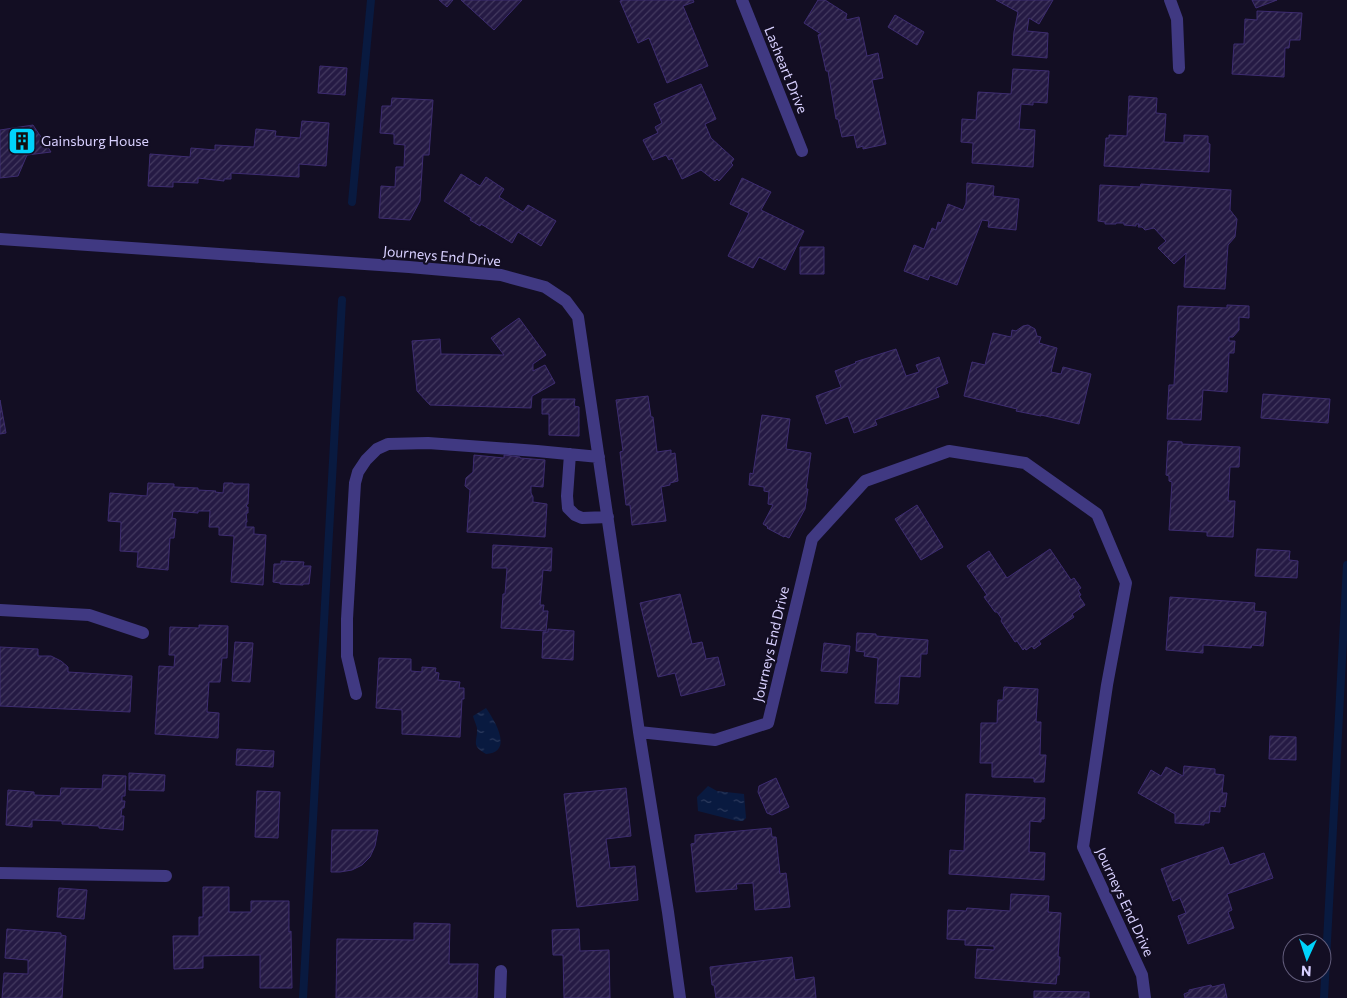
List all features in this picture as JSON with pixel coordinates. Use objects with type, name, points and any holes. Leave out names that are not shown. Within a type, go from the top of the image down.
[{"type":"street","name":"Lasheart Drive","points":[[742,0],[802,151]]},
{"type":"street","points":[[1170,0],[1177,19],[1179,68]]},
{"type":"street","name":"Journeys End Drive","points":[[0,239],[500,275],[545,287],[566,301],[578,317],[639,732],[715,740],[768,723],[812,539],[865,481],[949,451],[1025,463],[1097,514],[1126,583],[1107,685],[1083,847],[1142,975],[1146,998]]},
{"type":"street","points":[[356,694],[347,656],[355,483],[358,472],[377,449],[388,444],[428,443],[599,457]]},
{"type":"street","points":[[570,454],[568,508],[574,516],[582,518],[608,517]]},
{"type":"street","points":[[0,610],[89,615],[143,634]]},
{"type":"street","points":[[639,732],[680,998]]},
{"type":"street","points":[[0,873],[166,876]]},
{"type":"street","points":[[500,998],[501,971]]},
{"type":"water","points":[[486,708],[494,720],[501,742],[499,748],[494,752],[486,754],[476,746],[477,728],[473,716]]},
{"type":"water","points":[[708,786],[717,791],[744,794],[746,818],[743,821],[737,821],[698,811],[697,797]]},
{"type":"building","points":[[439,0],[453,0],[447,7]]},
{"type":"building","points":[[461,0],[522,0],[494,30]]},
{"type":"building","points":[[693,0],[694,2],[683,6],[708,66],[667,83],[649,38],[638,43],[620,1]]},
{"type":"building","points":[[818,0],[825,0],[847,14],[846,20],[859,17],[867,56],[878,53],[883,78],[872,80],[886,144],[863,149],[863,146],[857,148],[854,135],[842,137],[838,119],[836,119],[828,71],[826,71],[818,35],[821,34],[804,23]]},
{"type":"building","points":[[996,0],[1053,0],[1039,24],[1029,18],[1027,31],[1048,33],[1047,58],[1012,55],[1018,12]]},
{"type":"building","points":[[1252,0],[1277,0],[1256,8]]},
{"type":"building","points":[[1257,11],[1302,13],[1300,40],[1290,40],[1289,48],[1285,48],[1284,77],[1232,74],[1234,44],[1244,44],[1245,19],[1257,20]]},
{"type":"building","points":[[895,15],[924,32],[917,45],[888,27]]},
{"type":"building","points":[[320,66],[347,68],[345,95],[318,93]]},
{"type":"building","points":[[1013,69],[1049,71],[1047,103],[1033,102],[1033,105],[1021,104],[1019,129],[1035,130],[1033,167],[972,163],[973,143],[961,142],[962,119],[976,120],[978,92],[1011,94]]},
{"type":"building","points":[[701,84],[716,119],[705,124],[711,138],[734,159],[731,163],[733,165],[719,181],[717,179],[715,181],[701,170],[682,179],[672,158],[669,160],[666,155],[653,160],[643,140],[658,133],[655,127],[662,123],[654,104]]},
{"type":"building","points":[[1129,96],[1157,98],[1156,113],[1166,114],[1164,142],[1184,143],[1184,135],[1208,136],[1208,143],[1210,144],[1209,172],[1104,166],[1106,138],[1109,138],[1109,135],[1127,136]]},
{"type":"building","points":[[392,98],[433,100],[429,155],[423,155],[420,201],[410,220],[379,218],[381,186],[395,187],[396,167],[404,167],[405,145],[394,144],[394,134],[380,133],[382,106],[391,106]]},
{"type":"building","points":[[302,121],[329,123],[326,166],[299,164],[299,177],[231,173],[231,179],[224,179],[224,181],[198,178],[198,183],[173,182],[173,187],[148,186],[150,154],[190,157],[191,148],[215,150],[215,145],[254,147],[256,129],[276,131],[275,136],[300,138]]},
{"type":"building","name":"Gainsburg House","points":[[33,125],[51,152],[27,155],[18,176],[0,178],[0,130]]},
{"type":"building","points":[[461,174],[480,186],[486,177],[504,189],[499,197],[523,212],[528,205],[556,221],[541,246],[518,232],[512,243],[481,224],[480,226],[470,220],[471,218],[444,201]]},
{"type":"building","points":[[742,178],[771,192],[761,210],[804,231],[785,270],[759,257],[753,268],[728,256],[749,213],[730,204]]},
{"type":"building","points":[[967,183],[994,186],[993,196],[1019,199],[1016,230],[988,227],[989,221],[982,220],[957,285],[930,275],[928,280],[904,271],[914,245],[924,249],[932,228],[936,230],[938,222],[941,223],[948,204],[963,210],[966,203]]},
{"type":"building","points":[[1141,184],[1231,190],[1230,210],[1237,219],[1235,237],[1228,245],[1225,289],[1184,287],[1186,253],[1174,264],[1158,248],[1166,241],[1154,228],[1145,230],[1142,227],[1138,227],[1139,224],[1136,224],[1136,226],[1124,225],[1124,223],[1105,224],[1105,222],[1098,221],[1100,185],[1140,187]]},
{"type":"building","points":[[800,247],[824,247],[824,274],[800,274]]},
{"type":"building","points":[[1227,305],[1249,306],[1249,318],[1239,317],[1239,330],[1233,337],[1229,337],[1229,341],[1235,341],[1234,353],[1229,353],[1227,392],[1203,390],[1201,420],[1167,419],[1169,385],[1174,385],[1178,306],[1227,308]]},
{"type":"building","points":[[519,318],[546,355],[533,364],[533,371],[545,365],[555,383],[532,396],[531,408],[430,405],[417,391],[412,341],[440,339],[441,354],[504,355],[491,338]]},
{"type":"building","points":[[1028,325],[1035,329],[1037,336],[1041,337],[1039,343],[1057,348],[1051,372],[1061,374],[1063,367],[1091,374],[1079,424],[1016,411],[1017,409],[964,396],[972,362],[985,365],[993,333],[1011,337],[1012,330],[1016,331]]},
{"type":"building","points":[[896,349],[906,376],[919,372],[916,365],[939,357],[948,383],[936,388],[939,397],[875,420],[877,425],[854,433],[848,416],[826,424],[816,396],[841,387],[835,371],[855,362]]},
{"type":"building","points":[[1263,394],[1330,399],[1328,423],[1261,418]]},
{"type":"building","points":[[648,396],[651,417],[653,417],[657,452],[671,450],[671,454],[675,453],[678,481],[661,487],[666,521],[632,525],[630,505],[626,505],[620,452],[623,451],[616,400]]},
{"type":"building","points":[[542,399],[575,399],[574,406],[579,407],[579,436],[549,435],[549,414],[542,414]]},
{"type":"building","points":[[0,400],[6,433],[0,434]]},
{"type":"building","points":[[762,415],[790,419],[786,449],[811,453],[805,509],[789,538],[767,528],[763,524],[773,505],[768,504],[769,492],[764,491],[764,487],[749,485],[750,473],[753,474]]},
{"type":"building","points":[[1168,441],[1182,442],[1182,444],[1240,447],[1239,467],[1230,467],[1228,501],[1235,501],[1233,537],[1207,536],[1207,532],[1169,530],[1172,482],[1169,481],[1169,476],[1166,475]]},
{"type":"building","points":[[474,455],[504,458],[504,455],[545,460],[543,487],[531,486],[531,493],[533,502],[547,504],[545,537],[467,532],[470,490],[465,486],[466,478],[473,472]]},
{"type":"building","points":[[148,483],[174,484],[174,487],[198,488],[198,490],[223,493],[224,483],[249,484],[246,527],[254,527],[254,534],[266,535],[263,585],[231,582],[234,536],[219,535],[219,527],[209,527],[210,511],[198,511],[198,513],[173,511],[172,518],[176,519],[174,538],[170,538],[168,570],[137,567],[138,552],[120,551],[121,522],[108,521],[110,493],[147,496]]},
{"type":"building","points":[[917,505],[943,547],[921,560],[895,519]]},
{"type":"building","points":[[493,545],[552,548],[551,571],[543,570],[540,605],[544,605],[543,611],[548,611],[546,631],[501,628],[507,568],[492,568]]},
{"type":"building","points":[[1050,549],[1071,580],[1074,578],[1081,588],[1078,590],[1081,595],[1079,596],[1085,605],[1072,614],[1074,617],[1039,641],[1041,644],[1034,649],[1032,646],[1023,650],[1017,641],[1015,642],[1001,621],[1002,619],[984,597],[987,595],[967,566],[989,551],[1007,578]]},
{"type":"building","points":[[1257,549],[1290,551],[1289,560],[1298,561],[1297,578],[1255,576]]},
{"type":"building","points":[[281,561],[304,562],[303,566],[311,566],[309,584],[280,584],[273,582],[274,564],[281,564]]},
{"type":"building","points":[[680,594],[692,644],[702,642],[706,659],[718,657],[725,685],[681,696],[675,673],[658,677],[640,603]]},
{"type":"building","points":[[1170,597],[1255,603],[1254,611],[1266,612],[1263,646],[1252,645],[1251,648],[1203,645],[1203,653],[1166,650]]},
{"type":"building","points":[[199,625],[228,626],[227,658],[222,658],[220,682],[209,682],[207,712],[219,713],[218,738],[155,734],[159,666],[174,667],[175,655],[169,655],[170,627],[199,628]]},
{"type":"building","points":[[548,629],[574,631],[573,660],[542,658],[543,632],[548,632]]},
{"type":"building","points":[[857,633],[928,640],[927,654],[921,654],[920,677],[900,676],[898,704],[875,703],[878,658],[864,656],[865,652],[856,651]]},
{"type":"building","points":[[235,642],[253,643],[250,682],[232,681]]},
{"type":"building","points":[[824,643],[850,646],[847,673],[821,671]]},
{"type":"building","points":[[0,647],[38,649],[38,656],[51,656],[61,661],[68,667],[68,672],[132,676],[130,712],[0,706]]},
{"type":"building","points":[[379,658],[411,659],[411,671],[422,672],[422,667],[436,668],[435,672],[439,673],[438,680],[460,682],[459,688],[464,688],[464,699],[462,699],[460,737],[402,734],[402,710],[376,708]]},
{"type":"building","points":[[1004,687],[1038,689],[1036,722],[1041,722],[1040,755],[1046,755],[1044,782],[1034,782],[1034,778],[992,777],[992,763],[980,763],[981,723],[997,723],[998,700],[1003,700]]},
{"type":"building","points":[[1270,736],[1296,737],[1296,760],[1269,759]]},
{"type":"building","points":[[237,749],[274,751],[273,767],[236,765]]},
{"type":"building","points":[[1184,766],[1215,769],[1215,774],[1224,775],[1222,793],[1227,793],[1225,807],[1220,806],[1220,812],[1210,811],[1209,823],[1204,823],[1204,825],[1175,823],[1175,814],[1138,793],[1151,770],[1161,776],[1166,767],[1183,776]]},
{"type":"building","points":[[129,773],[165,775],[164,791],[129,790]]},
{"type":"building","points":[[103,775],[126,776],[125,796],[122,796],[122,801],[125,801],[121,816],[124,816],[123,830],[99,828],[99,826],[62,824],[62,821],[32,820],[32,827],[6,825],[8,790],[34,792],[34,795],[60,796],[61,788],[102,789]]},
{"type":"building","points":[[776,778],[789,807],[772,815],[767,813],[758,792],[759,786]]},
{"type":"building","points":[[626,788],[631,836],[606,839],[610,868],[635,866],[638,900],[577,907],[564,794]]},
{"type":"building","points":[[257,791],[280,792],[278,838],[255,837]]},
{"type":"building","points":[[966,794],[1045,798],[1044,819],[1041,819],[1041,822],[1030,821],[1029,852],[1045,853],[1044,880],[949,874],[950,850],[964,851]]},
{"type":"building","points":[[771,828],[772,837],[776,837],[780,874],[786,873],[790,907],[755,910],[753,883],[736,884],[737,889],[696,892],[691,844],[695,843],[695,835]]},
{"type":"building","points":[[332,830],[378,830],[375,846],[370,857],[362,865],[352,870],[331,872]]},
{"type":"building","points":[[1223,847],[1230,865],[1264,853],[1273,878],[1227,894],[1232,910],[1228,912],[1234,928],[1188,944],[1178,916],[1186,913],[1180,898],[1173,901],[1161,869]]},
{"type":"building","points":[[203,887],[229,887],[229,912],[251,912],[251,901],[289,901],[292,988],[260,988],[260,955],[203,956],[203,968],[174,969],[173,936],[199,936],[199,917],[203,917]]},
{"type":"building","points":[[59,888],[87,890],[84,919],[57,917]]},
{"type":"building","points":[[1011,894],[1049,896],[1048,912],[1061,913],[1058,957],[1060,957],[1059,975],[1057,975],[1056,984],[975,978],[977,949],[994,950],[994,946],[965,945],[965,940],[947,939],[948,910],[966,911],[967,908],[1010,911]]},
{"type":"building","points":[[414,923],[450,924],[449,964],[478,964],[477,998],[336,998],[337,939],[414,940]]},
{"type":"building","points":[[7,929],[61,933],[61,935],[66,936],[62,998],[2,998],[4,973],[28,974],[28,960],[5,958]]},
{"type":"building","points":[[579,929],[580,951],[609,950],[610,998],[564,998],[563,955],[553,955],[552,930]]},
{"type":"building","points":[[792,957],[795,980],[814,977],[816,998],[716,998],[710,967]]},
{"type":"building","points":[[1224,984],[1227,998],[1185,998],[1184,994],[1189,992],[1189,990]]},
{"type":"building","points":[[1034,991],[1089,992],[1089,998],[1034,998]]},
{"type":"waterway","points":[[352,202],[371,0]]},
{"type":"waterway","points":[[303,998],[342,300]]},
{"type":"waterway","points":[[1324,998],[1347,565]]},
{"type":"place","name":"Gainsburg House","points":[[22,141]]}]
